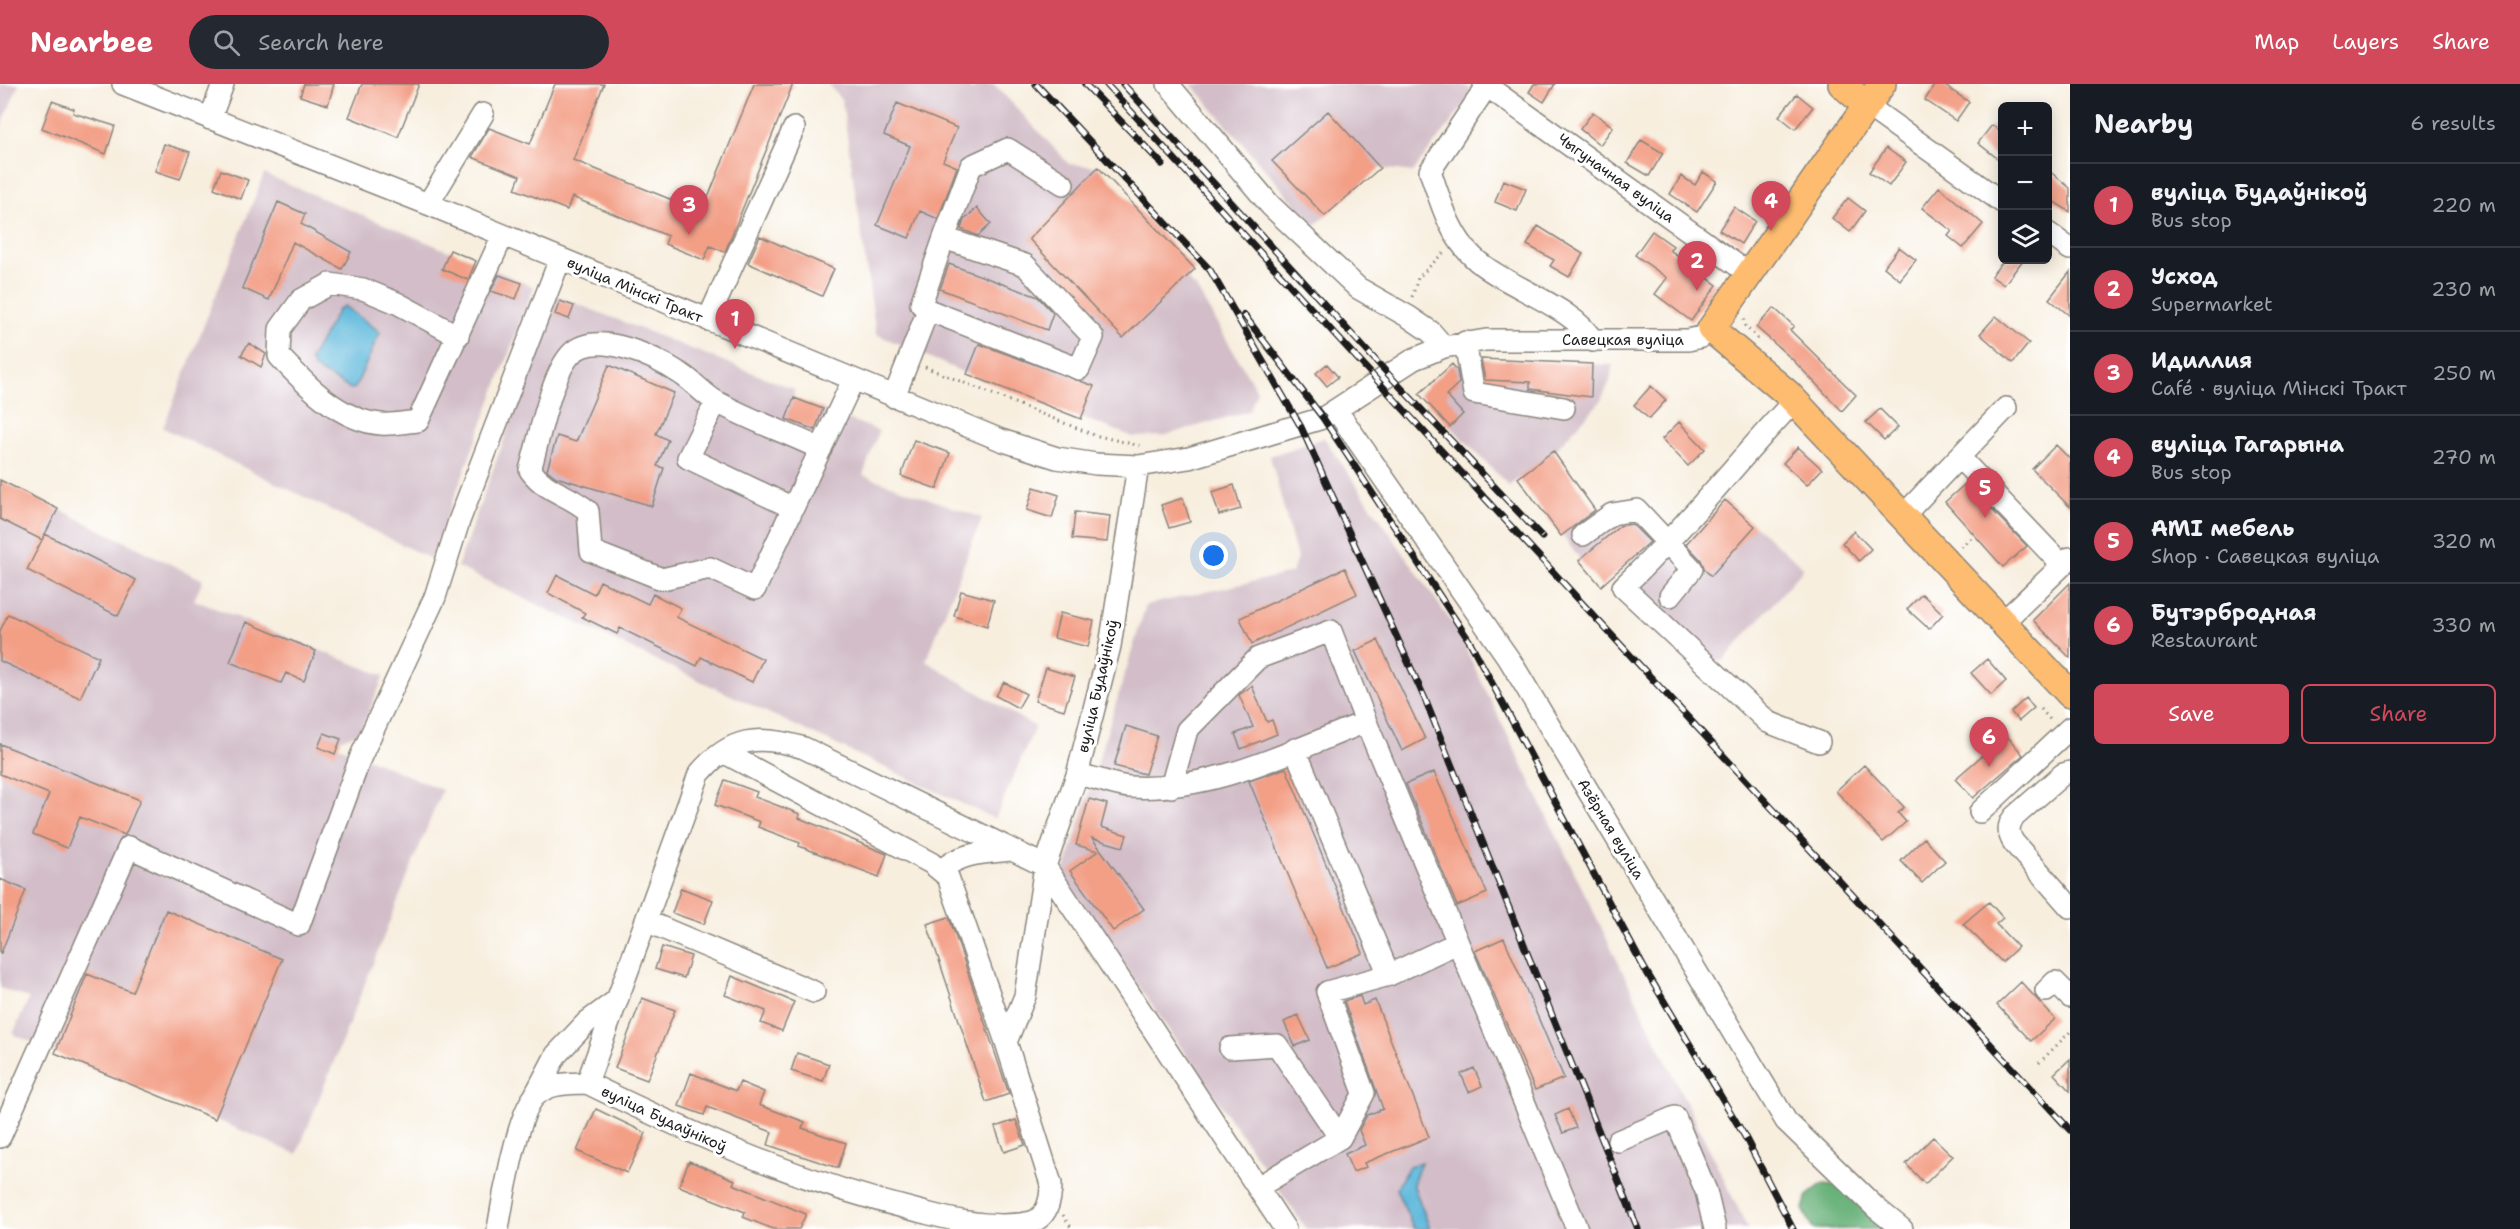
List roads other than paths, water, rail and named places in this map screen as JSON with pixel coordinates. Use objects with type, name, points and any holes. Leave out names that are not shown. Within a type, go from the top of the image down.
[{"type":"main road","points":[[1842,84],[1866,105]]},
{"type":"main road","points":[[1882,84],[1711,329],[1794,401],[2070,694]]},
{"type":"street","name":"вуліца Мінскі Тракт","points":[[123,84],[428,204],[1001,440],[1057,458],[1189,458]]},
{"type":"street","points":[[210,119],[223,84]]},
{"type":"street","points":[[1168,84],[1271,206],[1358,288],[1409,316],[1431,332],[1444,347]]},
{"type":"street","points":[[1485,85],[1430,171],[1448,223],[1473,258],[1565,315],[1588,332],[1593,340]]},
{"type":"street","name":"Чыгуначная вуліца","points":[[1485,85],[1748,273]]},
{"type":"street","points":[[1866,105],[1998,199]]},
{"type":"street","points":[[428,204],[483,114]]},
{"type":"street","points":[[708,320],[794,128]]},
{"type":"street","points":[[944,238],[1025,265],[1093,337],[1078,369],[927,310],[921,304],[944,238],[971,166],[1008,149],[1063,184]]},
{"type":"street","points":[[458,336],[398,303],[363,289],[330,284],[301,300],[280,329],[279,356],[309,388],[342,411],[380,424],[418,421],[458,336],[503,235]]},
{"type":"street","points":[[2052,237],[2070,249]]},
{"type":"street","points":[[0,1137],[129,848],[299,925],[354,774],[435,597],[459,521],[560,259]]},
{"type":"street","points":[[894,397],[910,361],[927,310]]},
{"type":"street","name":"Савецкая вуліца","points":[[1189,458],[1301,427],[1337,411],[1413,359],[1444,347],[1465,342],[1688,340],[1701,337],[1711,329]]},
{"type":"street","points":[[1465,342],[1474,393],[1564,408]]},
{"type":"street","points":[[821,448],[716,402],[681,374],[639,352],[602,344],[586,346],[572,353],[558,374],[530,470],[541,484],[576,500],[588,511],[591,550],[662,579],[710,568],[755,589],[821,448],[852,380]]},
{"type":"street","points":[[1794,401],[1725,474],[1669,543],[1623,587],[1768,722],[1819,742]]},
{"type":"street","points":[[716,402],[688,458],[793,508]]},
{"type":"street","points":[[1902,517],[2006,408]]},
{"type":"street","name":"Азёрная вуліца","points":[[1337,411],[1511,662],[1786,1121],[1876,1208],[1902,1229]]},
{"type":"street","name":"вуліца Будаўнікоў","points":[[1045,866],[804,748],[760,738],[723,752],[712,759],[694,784],[587,1083],[696,1136],[805,1180],[978,1227],[1009,1227],[1034,1222],[1046,1210],[1052,1199],[1051,1184],[1006,1042],[1025,996],[1045,866],[1077,775],[1110,646],[1143,457]]},
{"type":"street","points":[[1959,457],[2066,562],[2002,623]]},
{"type":"street","points":[[1583,535],[1612,514],[1637,510],[1692,569],[1670,596]]},
{"type":"street","points":[[1171,787],[1186,730],[1258,658],[1331,631],[1366,722],[1577,1229]]},
{"type":"street","points":[[1077,775],[1093,776],[1127,787],[1171,787],[1226,777],[1366,722]]},
{"type":"street","points":[[1980,812],[2070,728]]},
{"type":"street","points":[[1295,749],[1389,975]]},
{"type":"street","points":[[723,752],[931,863],[948,877],[1006,1042]]},
{"type":"street","points":[[2070,772],[2063,774],[2014,817],[2009,833],[2014,843],[2070,907]]},
{"type":"street","points":[[941,871],[950,862],[966,856],[1011,850]]},
{"type":"street","points":[[1045,866],[1285,1229]]},
{"type":"street","points":[[646,921],[814,992]]},
{"type":"street","points":[[1258,1187],[1340,1138],[1364,1093],[1327,992],[1389,975],[1457,943]]},
{"type":"street","points":[[2046,991],[2055,982],[2070,997]]},
{"type":"street","points":[[498,1229],[506,1180],[534,1097],[556,1055],[587,1022],[617,1000]]},
{"type":"street","points":[[1230,1048],[1277,1045],[1340,1138]]},
{"type":"street","points":[[534,1097],[554,1085],[587,1083]]},
{"type":"street","points":[[1618,1141],[1675,1117],[1706,1191],[1714,1229]]},
{"type":"water","points":[[344,306],[380,332],[355,388],[351,389],[315,369],[310,360],[338,310]]},
{"type":"water","points":[[1421,1162],[1413,1184],[1430,1229],[1414,1229],[1396,1189],[1409,1166]]},
{"type":"railway","points":[[1036,84],[1210,270],[1301,427],[1425,699],[1638,1229]]},
{"type":"railway","points":[[1085,84],[1162,164]]},
{"type":"railway","points":[[1106,84],[1493,507],[2070,1130]]},
{"type":"railway","points":[[1123,84],[1388,374],[1542,537]]},
{"type":"railway","points":[[1244,315],[1323,418],[1470,642],[1643,966],[1744,1135],[1793,1229]]},
{"type":"place","name":"вуліца Гагарына","points":[[1771,231]]},
{"type":"place","name":"Идиллия","points":[[689,235]]},
{"type":"place","name":"Усход","points":[[1697,291]]},
{"type":"place","name":"вуліца Будаўнікоў","points":[[735,349]]},
{"type":"place","name":"AMI мебель","points":[[1985,518]]},
{"type":"place","name":"Бутэрбродная","points":[[1989,767]]}]
